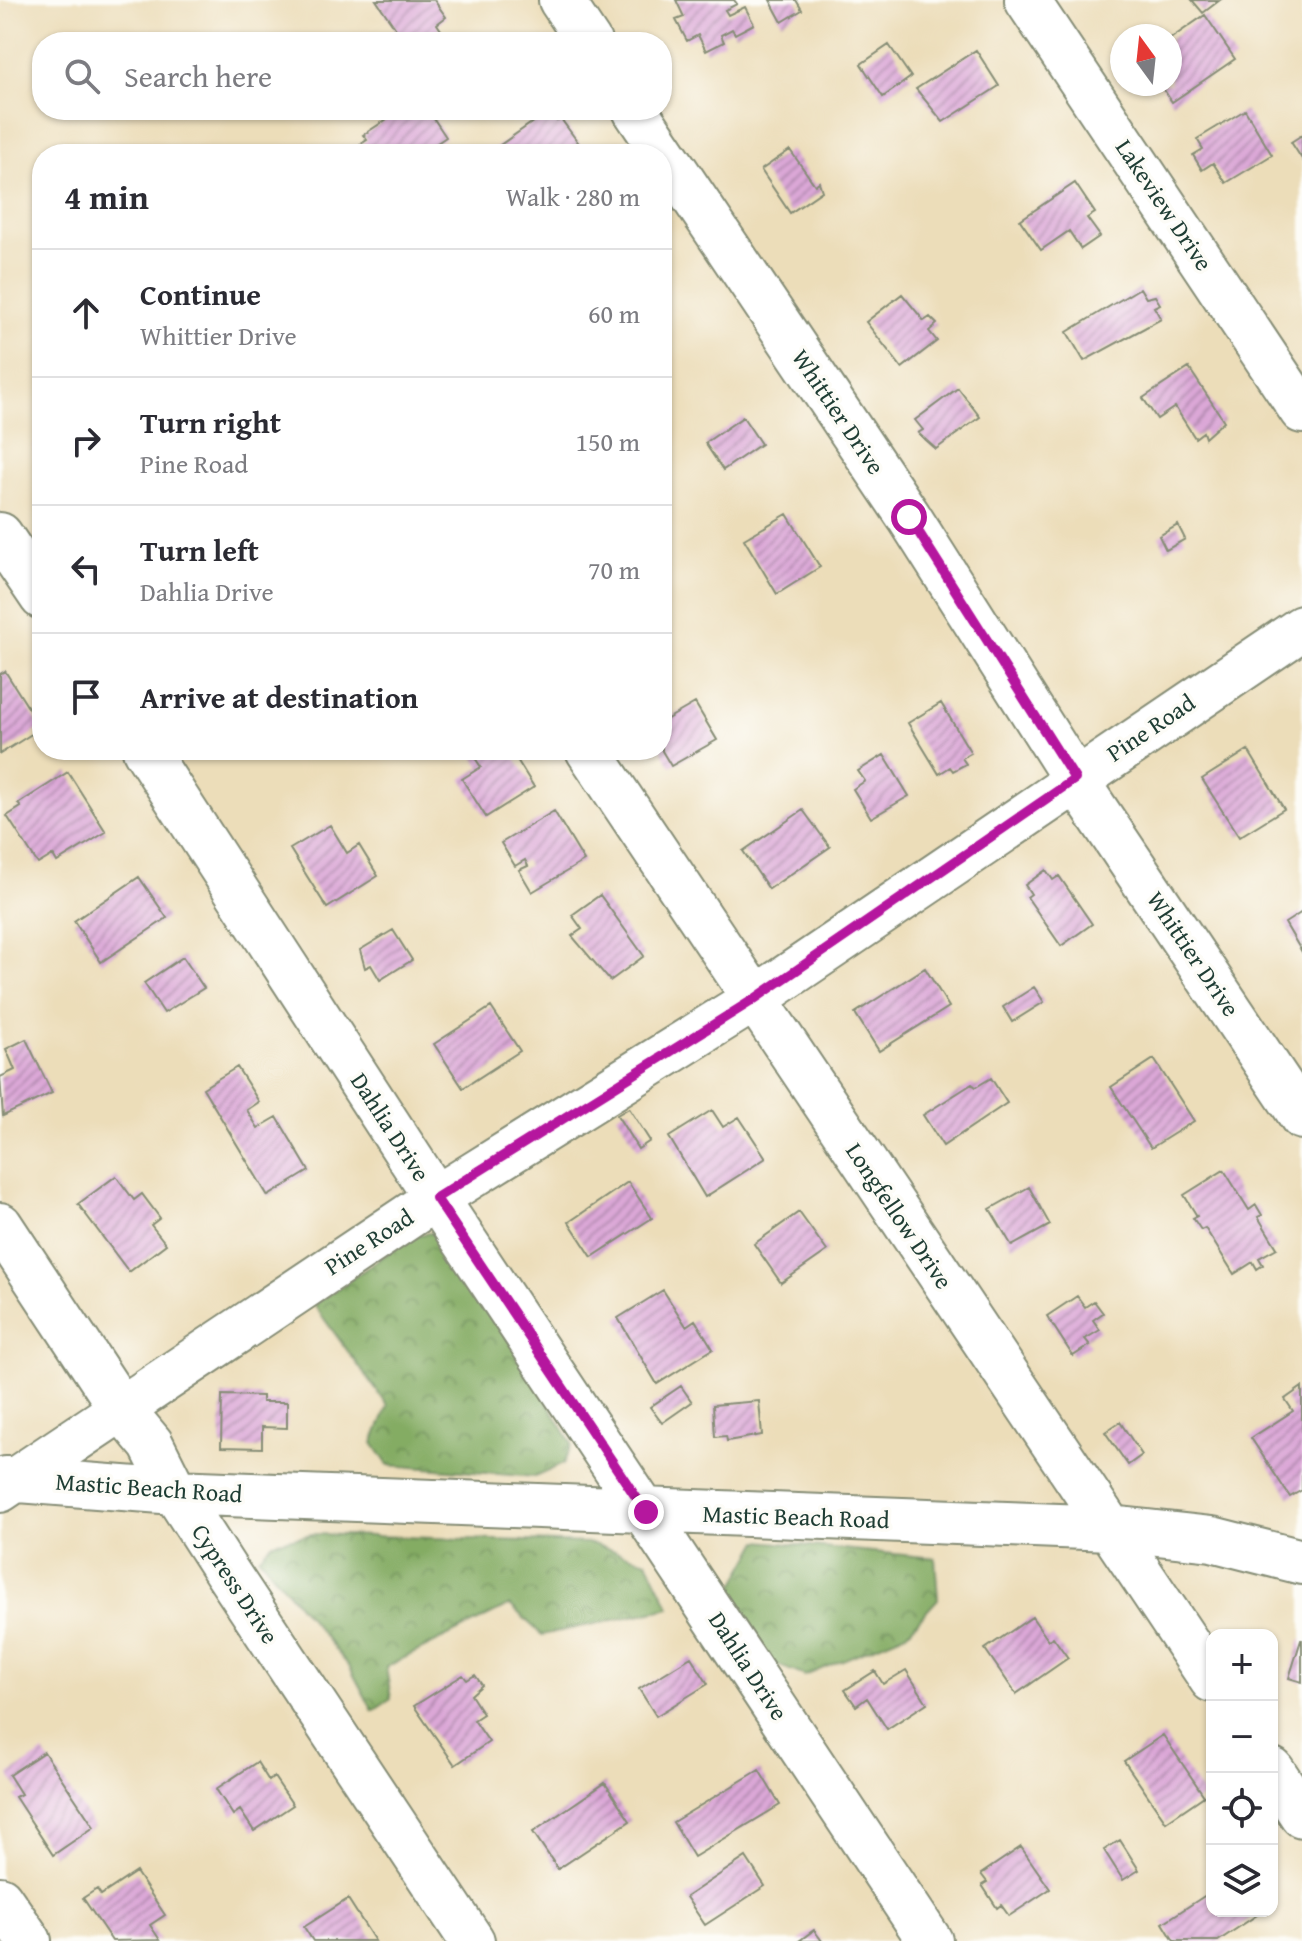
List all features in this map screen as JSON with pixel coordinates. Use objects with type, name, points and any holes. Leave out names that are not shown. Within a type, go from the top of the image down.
[{"type":"street","points":[[561,0],[582,32]]},
{"type":"street","name":"Lakeview Drive","points":[[1027,0],[1302,411]]},
{"type":"street","name":"Whittier Drive","points":[[642,120],[658,144]]},
{"type":"street","name":"Whittier Drive","points":[[672,165],[909,517],[1075,779],[1302,1117]]},
{"type":"street","points":[[0,535],[32,582]]},
{"type":"street","name":"Pine Road","points":[[6,1483],[436,1198],[753,1000],[1302,628]]},
{"type":"street","name":"Dahlia Drive","points":[[151,760],[436,1198],[930,1941]]},
{"type":"street","name":"Longfellow Drive","points":[[595,760],[1206,1671]]},
{"type":"street","name":"Cypress Drive","points":[[0,1225],[120,1407],[151,1444],[175,1492],[472,1941]]},
{"type":"street","name":"Mastic Beach Road","points":[[6,1483],[646,1512],[1111,1528],[1212,1539],[1302,1562]]},
{"type":"street","points":[[1274,1773],[1302,1815]]},
{"type":"street","points":[[0,1899],[29,1941]]},
{"type":"green space","points":[[439,1232],[458,1252],[572,1444],[563,1464],[535,1477],[388,1465],[373,1443],[388,1406],[314,1305],[414,1235]]},
{"type":"green space","points":[[312,1534],[589,1543],[647,1561],[670,1608],[542,1635],[510,1605],[386,1667],[391,1699],[373,1711],[349,1666],[259,1557],[273,1542]]},
{"type":"green space","points":[[759,1541],[935,1558],[938,1599],[907,1633],[805,1676],[770,1662],[731,1590]]},
{"type":"building","points":[[376,0],[434,0],[446,17],[437,24],[442,32],[398,32]]},
{"type":"building","points":[[676,0],[734,0],[737,4],[725,10],[728,15],[745,7],[754,24],[735,34],[732,29],[721,35],[724,42],[706,51],[698,35],[687,41],[676,20],[684,17]]},
{"type":"building","points":[[770,0],[796,0],[802,10],[782,22]]},
{"type":"building","points":[[1192,0],[1220,0],[1203,13]]},
{"type":"building","points":[[1205,15],[1235,59],[1182,95],[1182,31]]},
{"type":"building","points":[[889,45],[911,77],[883,97],[861,64]]},
{"type":"building","points":[[976,50],[999,86],[943,122],[916,89]]},
{"type":"building","points":[[1245,110],[1272,155],[1226,183],[1213,163],[1202,170],[1193,155],[1203,149],[1197,139]]},
{"type":"building","points":[[386,120],[435,120],[446,137],[436,144],[361,144],[367,140],[363,135]]},
{"type":"building","points":[[536,120],[562,120],[579,144],[502,144]]},
{"type":"building","points":[[1302,135],[1302,159],[1291,142]]},
{"type":"building","points":[[790,150],[815,185],[819,182],[822,191],[790,213],[761,170]]},
{"type":"building","points":[[1075,183],[1095,213],[1087,218],[1100,236],[1081,249],[1069,231],[1041,250],[1020,220]]},
{"type":"building","points":[[1140,288],[1146,298],[1155,296],[1160,304],[1154,307],[1161,319],[1084,361],[1067,332]]},
{"type":"building","points":[[902,294],[924,321],[930,317],[937,324],[929,331],[937,341],[902,368],[866,322]]},
{"type":"building","points":[[1189,368],[1224,421],[1205,438],[1203,432],[1195,438],[1175,407],[1157,419],[1143,398]]},
{"type":"building","points":[[958,388],[980,417],[936,449],[918,433],[923,430],[915,420]]},
{"type":"building","points":[[743,417],[761,444],[723,470],[705,443]]},
{"type":"building","points":[[787,514],[820,567],[777,594],[744,539]]},
{"type":"building","points":[[1178,525],[1185,539],[1166,550],[1159,536]]},
{"type":"building","points":[[5,671],[32,714],[32,734],[0,754],[0,674]]},
{"type":"building","points":[[695,703],[717,740],[671,766],[667,760],[672,760],[672,716]]},
{"type":"building","points":[[941,703],[971,753],[962,758],[966,764],[953,771],[950,767],[939,774],[908,723]]},
{"type":"building","points":[[1248,750],[1284,809],[1239,837],[1202,779]]},
{"type":"building","points":[[884,755],[909,796],[871,818],[853,789],[865,781],[858,771]]},
{"type":"building","points":[[476,760],[517,760],[534,787],[486,817],[462,779],[481,767]]},
{"type":"building","points":[[68,772],[106,832],[57,862],[53,855],[38,864],[7,816],[21,807],[18,804]]},
{"type":"building","points":[[803,810],[830,847],[769,889],[743,851]]},
{"type":"building","points":[[554,811],[584,861],[532,892],[519,870],[528,866],[525,860],[515,866],[501,843]]},
{"type":"building","points":[[330,825],[347,853],[359,845],[378,876],[327,908],[290,849]]},
{"type":"building","points":[[1046,870],[1053,880],[1059,876],[1092,924],[1061,946],[1027,897],[1031,894],[1025,885]]},
{"type":"building","points":[[139,877],[167,918],[101,962],[74,921]]},
{"type":"building","points":[[600,895],[644,956],[610,981],[572,936],[582,929],[572,915]]},
{"type":"building","points":[[1302,912],[1302,952],[1285,923]]},
{"type":"building","points":[[393,930],[412,960],[380,980],[371,965],[365,968],[360,950]]},
{"type":"building","points":[[183,957],[204,988],[164,1013],[144,983]]},
{"type":"building","points":[[925,968],[949,1007],[879,1051],[855,1013]]},
{"type":"building","points":[[1034,987],[1044,1002],[1012,1022],[1003,1007]]},
{"type":"building","points":[[491,1007],[520,1051],[463,1088],[434,1044]]},
{"type":"building","points":[[26,1039],[52,1093],[3,1116],[0,1077],[15,1070],[6,1049]]},
{"type":"building","points":[[1154,1059],[1194,1121],[1151,1148],[1111,1087]]},
{"type":"building","points":[[237,1067],[259,1102],[247,1110],[258,1128],[277,1117],[309,1171],[268,1196],[203,1088]]},
{"type":"building","points":[[991,1078],[1007,1103],[943,1146],[923,1115],[972,1084],[976,1087]]},
{"type":"building","points":[[629,1108],[650,1141],[638,1149],[617,1115]]},
{"type":"building","points":[[712,1110],[723,1127],[739,1117],[766,1158],[705,1197],[669,1137]]},
{"type":"building","points":[[1224,1170],[1249,1210],[1256,1205],[1262,1215],[1258,1217],[1277,1248],[1259,1258],[1263,1265],[1257,1269],[1253,1262],[1234,1274],[1205,1228],[1201,1230],[1193,1218],[1197,1216],[1184,1195]]},
{"type":"building","points":[[116,1176],[134,1200],[142,1194],[160,1218],[151,1225],[166,1244],[129,1272],[78,1204]]},
{"type":"building","points":[[628,1182],[652,1218],[592,1257],[569,1222]]},
{"type":"building","points":[[1029,1187],[1050,1225],[1012,1246],[990,1209]]},
{"type":"building","points":[[799,1212],[827,1251],[781,1283],[754,1244]]},
{"type":"building","points":[[663,1290],[686,1326],[695,1320],[713,1349],[657,1384],[618,1318]]},
{"type":"building","points":[[1077,1296],[1085,1307],[1094,1301],[1103,1313],[1093,1320],[1100,1330],[1085,1339],[1090,1345],[1073,1356],[1047,1316]]},
{"type":"building","points":[[681,1386],[692,1402],[662,1423],[650,1407]]},
{"type":"building","points":[[1302,1387],[1302,1490],[1290,1497],[1251,1438],[1293,1411],[1285,1399]]},
{"type":"building","points":[[222,1395],[262,1396],[262,1402],[287,1402],[287,1428],[262,1427],[262,1448],[221,1447]]},
{"type":"building","points":[[759,1401],[762,1435],[727,1441],[726,1436],[715,1437],[713,1405]]},
{"type":"building","points":[[1120,1422],[1142,1455],[1128,1465],[1105,1432]]},
{"type":"building","points":[[1032,1617],[1048,1640],[1053,1637],[1068,1658],[1016,1694],[985,1649]]},
{"type":"building","points":[[1302,1640],[1302,1682],[1289,1678]]},
{"type":"building","points":[[691,1657],[708,1684],[656,1716],[639,1689]]},
{"type":"building","points":[[906,1670],[927,1703],[887,1729],[867,1698],[856,1706],[845,1690],[875,1671],[883,1684]]},
{"type":"building","points":[[463,1675],[467,1680],[475,1675],[482,1685],[471,1695],[483,1714],[474,1720],[489,1742],[455,1765],[414,1706]]},
{"type":"building","points":[[1163,1735],[1204,1796],[1166,1822],[1124,1761]]},
{"type":"building","points":[[44,1752],[94,1827],[53,1855],[15,1797],[21,1794],[9,1775]]},
{"type":"building","points":[[257,1762],[269,1781],[274,1777],[293,1805],[254,1831],[240,1810],[233,1815],[216,1789]]},
{"type":"building","points":[[759,1770],[780,1805],[694,1857],[673,1822]]},
{"type":"building","points":[[605,1783],[630,1821],[558,1869],[533,1832]]},
{"type":"building","points":[[1120,1840],[1139,1870],[1123,1880],[1104,1850]]},
{"type":"building","points":[[1021,1847],[1050,1889],[1009,1916],[1001,1905],[997,1908],[982,1885],[987,1882],[981,1874]]},
{"type":"building","points":[[746,1857],[765,1886],[705,1925],[686,1897]]},
{"type":"building","points":[[136,1872],[165,1915],[150,1925],[160,1940],[112,1941],[83,1898],[97,1889],[101,1895]]},
{"type":"building","points":[[1206,1895],[1206,1917],[1254,1917],[1218,1941],[1174,1941],[1163,1923]]},
{"type":"building","points":[[348,1899],[375,1941],[313,1941],[304,1927]]},
{"type":"building","points":[[814,1930],[822,1941],[799,1941]]},
{"type":"route","points":[[646,1512],[436,1198],[753,1000],[1075,779],[909,517]]}]
